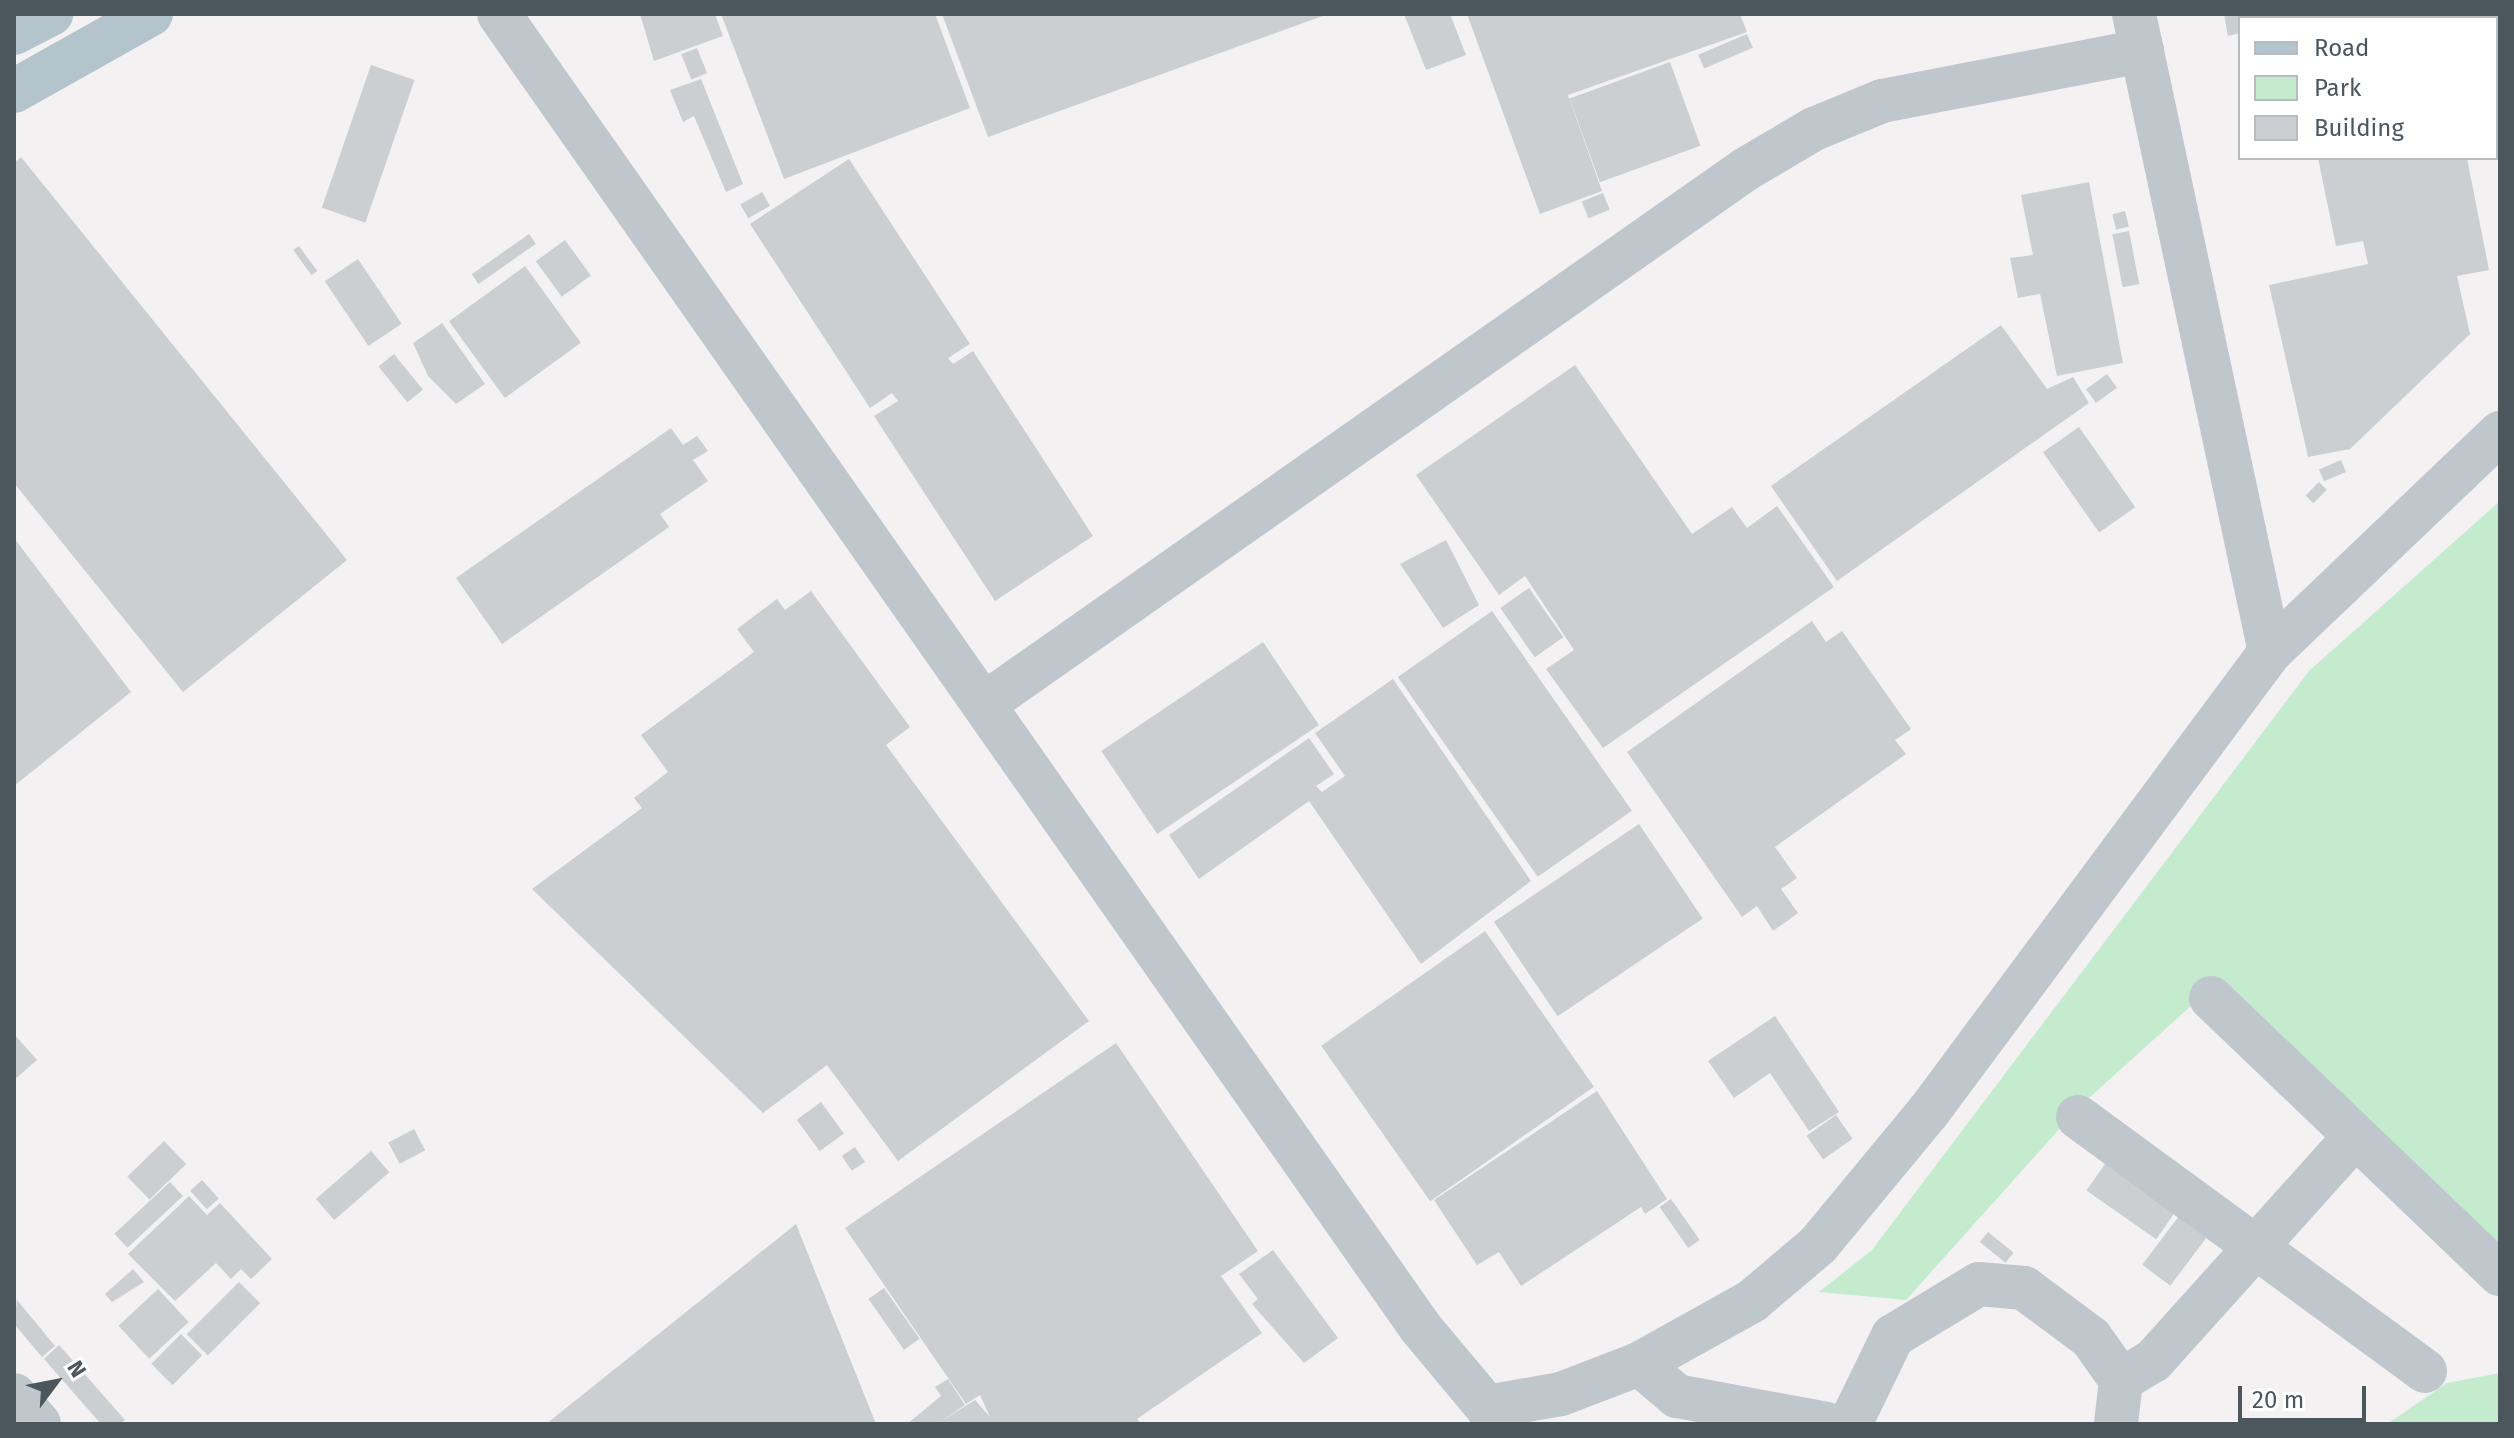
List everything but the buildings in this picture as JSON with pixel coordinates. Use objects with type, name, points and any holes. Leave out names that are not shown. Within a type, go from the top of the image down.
[{"type":"main road","points":[[14,33],[51,14]]},
{"type":"main road","points":[[14,91],[151,14]]},
{"type":"street","points":[[499,14],[987,702],[1420,1327],[1487,1407],[1561,1394],[1639,1364],[1752,1301],[1818,1245],[1929,1111],[2270,652],[2500,433]]},
{"type":"street","points":[[987,702],[1746,169],[1814,129],[1882,101],[2138,32],[2270,652]]},
{"type":"street","points":[[2211,998],[2500,1274]]},
{"type":"street","points":[[2078,1117],[2425,1371]]},
{"type":"street","points":[[2121,1380],[2153,1361],[2355,1137]]},
{"type":"street","points":[[1850,1424],[1893,1336],[1979,1284],[2024,1288],[2091,1338],[2121,1380],[2116,1424]]},
{"type":"street","points":[[1639,1364],[1677,1396],[1826,1424]]},
{"type":"street","points":[[14,1395],[39,1424]]},
{"type":"green space","points":[[2500,501],[2500,1258],[2213,986],[2079,1107],[1906,1300],[1819,1292],[1872,1250],[2309,671]]},
{"type":"green space","points":[[2500,1373],[2500,1424],[2387,1424],[2447,1383]]}]
